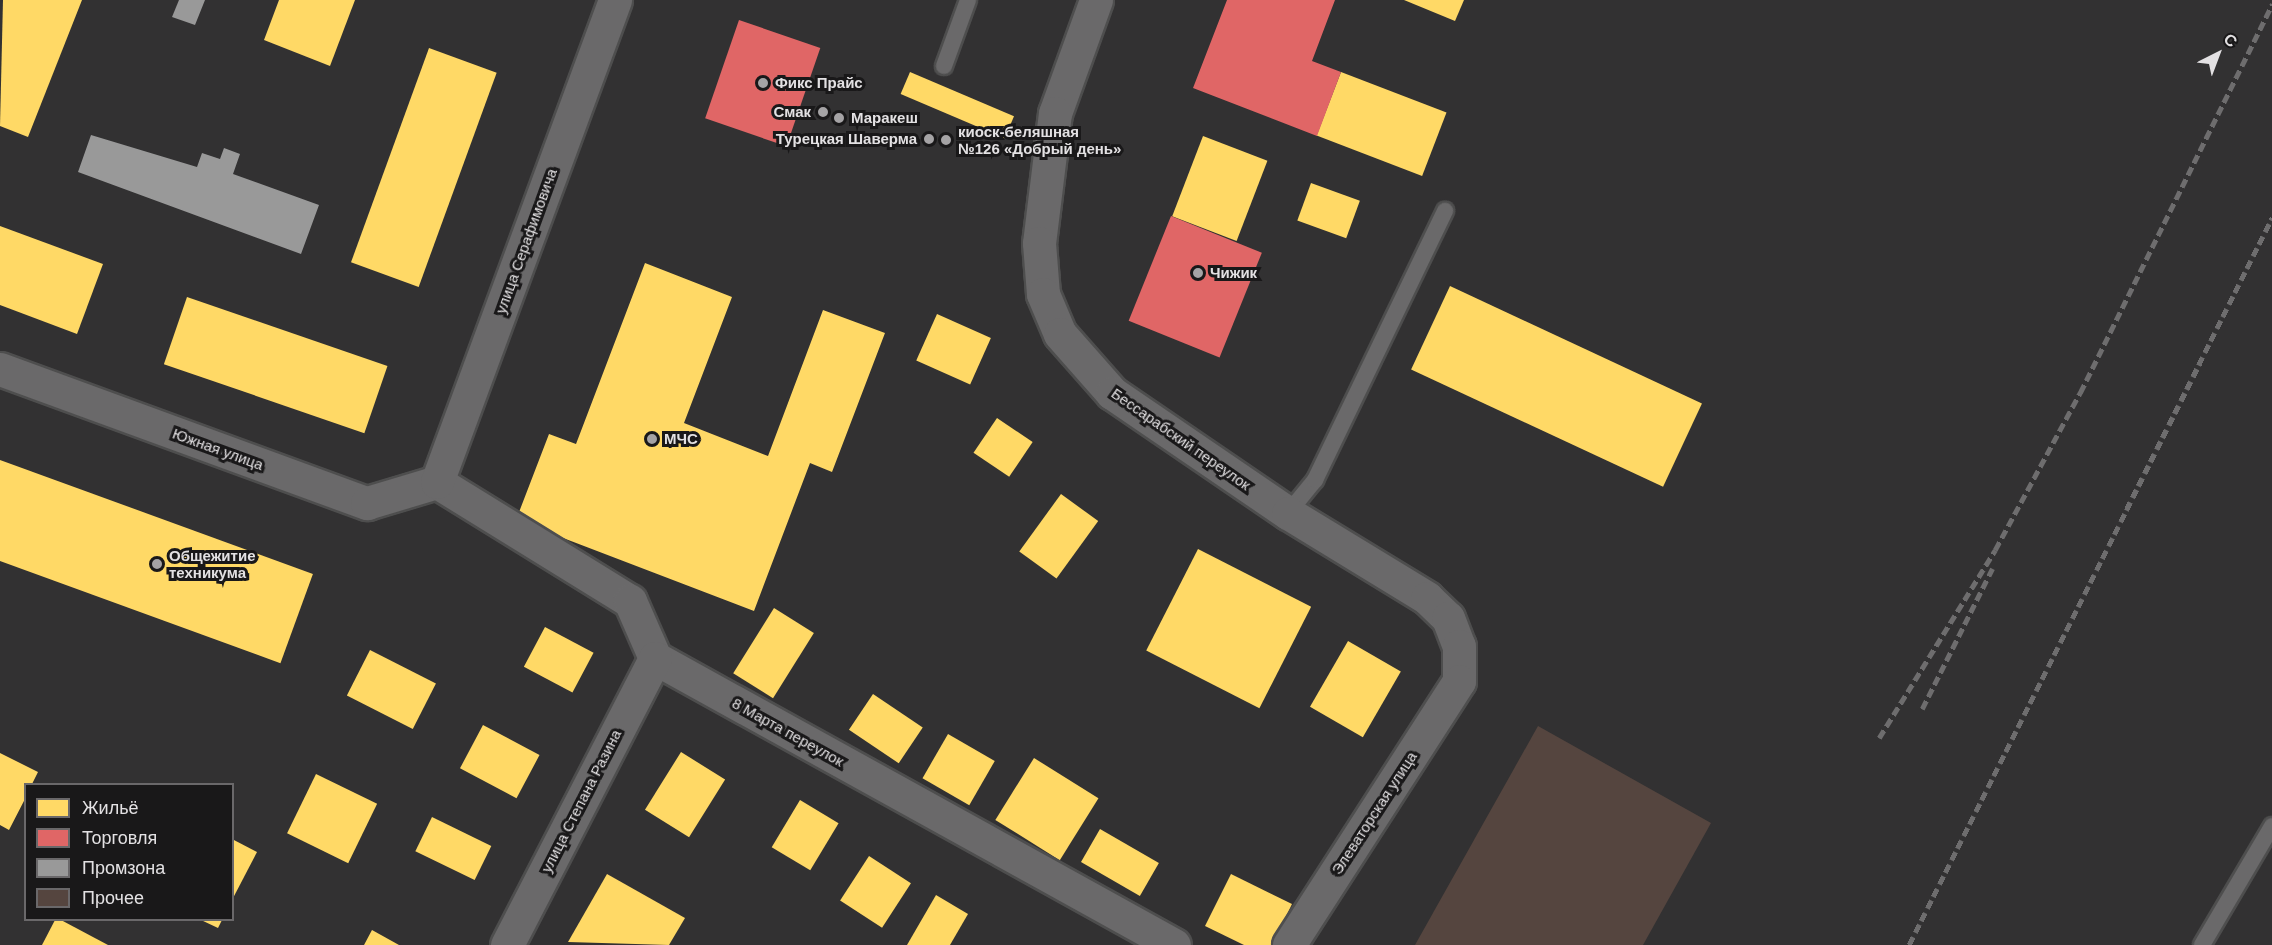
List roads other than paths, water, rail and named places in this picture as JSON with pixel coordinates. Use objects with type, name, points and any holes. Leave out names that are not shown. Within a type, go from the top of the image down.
[{"type":"street","name":"улица Серафимовича","points":[[437,482],[615,0]]},
{"type":"street","name":"Бессарабский переулок","points":[[1096,0],[1055,113],[1039,243],[1043,294],[1060,334],[1112,393],[1288,513],[1427,598],[1448,618],[1459,646],[1459,681]]},
{"type":"street","name":"Южная улица","points":[[0,369],[367,503],[437,482]]},
{"type":"street","points":[[437,482],[630,601],[655,658]]},
{"type":"street","name":"улица Степана Разина","points":[[507,945],[655,658]]},
{"type":"street","name":"8 Марта переулок","points":[[655,658],[1174,945]]},
{"type":"street","name":"Элеваторская улица","points":[[1289,945],[1459,681]]},
{"type":"lane","points":[[944,66],[968,0]]},
{"type":"lane","points":[[1288,513],[1316,480],[1445,211]]},
{"type":"lane","points":[[2202,945],[2272,826]]},
{"type":"railway","points":[[1879,738],[1995,550],[2080,393],[2272,4]]},
{"type":"railway","points":[[1909,945],[2272,218]]},
{"type":"railway","points":[[1922,709],[1992,569]]},
{"type":"place","name":"Фикс Прайс","points":[[763,83]]},
{"type":"place","name":"Смак","points":[[823,112]]},
{"type":"place","name":"Маракеш","points":[[839,118]]},
{"type":"place","name":"Турецкая Шаверма","points":[[929,139]]},
{"type":"place","name":"киоск-беляшная №126 «Добрый день»","points":[[946,140]]},
{"type":"place","name":"Чижик","points":[[1198,273]]},
{"type":"place","name":"МЧС","points":[[652,439]]},
{"type":"place","name":"Общежитие техникума","points":[[157,564]]}]
